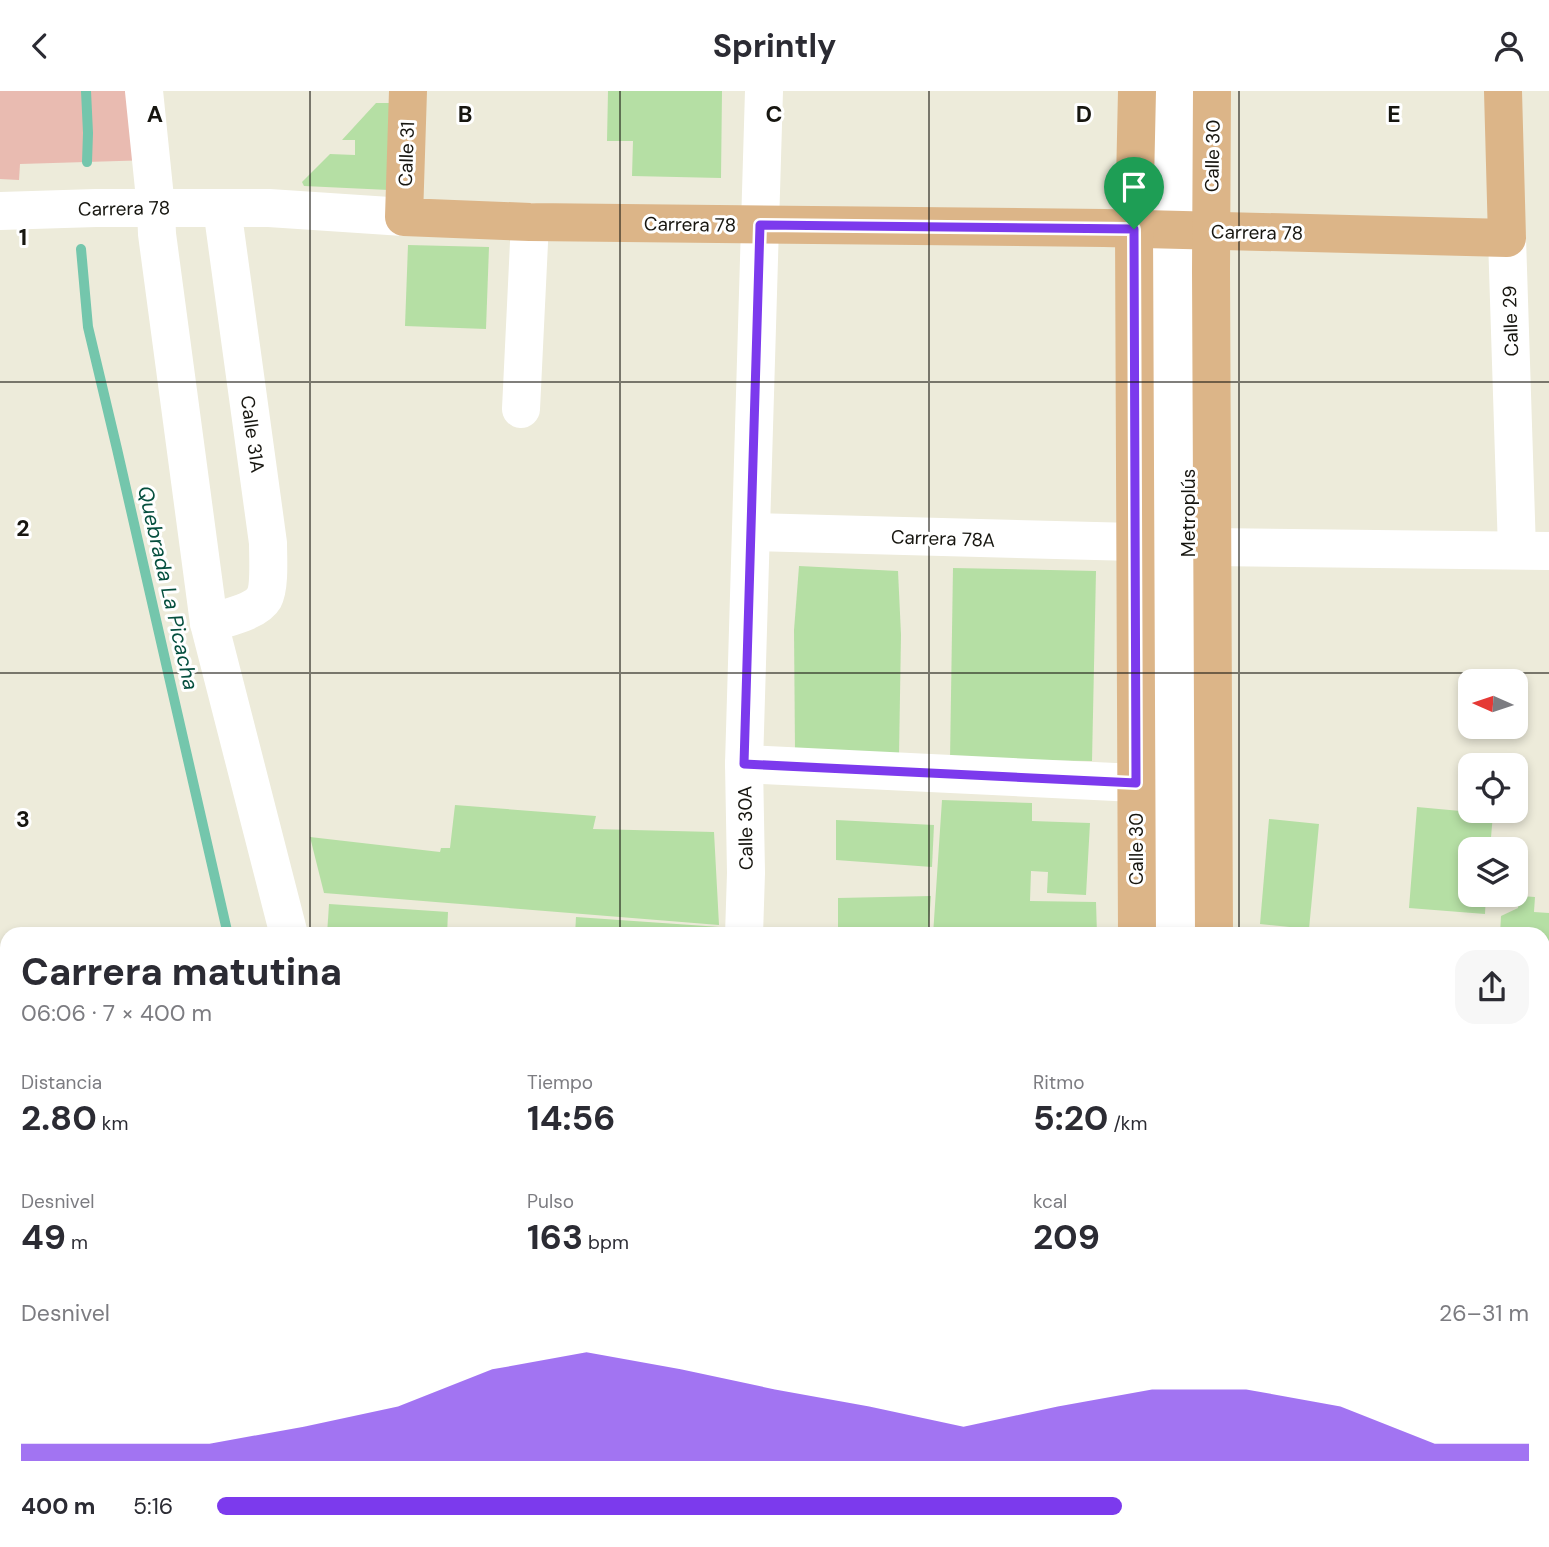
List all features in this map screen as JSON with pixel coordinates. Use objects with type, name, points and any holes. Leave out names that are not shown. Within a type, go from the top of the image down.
[{"type":"main road","name":"Calle 31","points":[[404,217],[408,91]]},
{"type":"main road","name":"Calle 30","points":[[1136,91],[1172,230],[1212,547],[1214,927]]},
{"type":"main road","name":"Calle 30","points":[[1137,927],[1135,542],[1172,230],[1212,91]]},
{"type":"main road","name":"Calle 29","points":[[1503,91],[1507,238]]},
{"type":"main road","name":"Carrera 78","points":[[404,217],[530,222],[1172,230],[1507,238]]},
{"type":"street","points":[[144,91],[157,234],[209,623],[287,927]]},
{"type":"street","name":"Calle 30A","points":[[744,927],[744,764],[764,91]]},
{"type":"street","name":"Metroplús","points":[[1157,91],[1172,230],[1191,927]]},
{"type":"street","name":"Metroplús","points":[[1159,927],[1172,230],[1188,91]]},
{"type":"street","name":"Calle 31A","points":[[209,623],[250,610],[264,599],[268,578],[268,543],[222,208]]},
{"type":"street","name":"Carrera 78","points":[[0,211],[269,208],[404,217]]},
{"type":"street","points":[[521,409],[530,222]]},
{"type":"street","name":"Calle 29","points":[[1507,238],[1533,551]]},
{"type":"street","name":"Carrera 78A","points":[[751,532],[1135,542]]},
{"type":"street","points":[[1212,547],[1533,551]]},
{"type":"street","points":[[744,764],[1136,783]]},
{"type":"shaded area","points":[[0,91],[144,91],[152,160],[20,164],[19,180],[0,179]]},
{"type":"building","points":[[608,91],[722,91],[721,178],[632,176],[633,141],[607,141]]},
{"type":"building","points":[[376,103],[390,103],[389,190],[304,186],[302,182],[330,154],[355,155],[355,140],[342,140]]},
{"type":"building","points":[[408,245],[489,247],[486,329],[405,326]]},
{"type":"building","points":[[799,566],[898,571],[901,635],[899,755],[795,751],[794,630]]},
{"type":"building","points":[[953,568],[1096,571],[1092,761],[950,759]]},
{"type":"building","points":[[942,800],[1032,803],[1032,821],[1090,823],[1086,895],[1047,893],[1048,872],[1031,871],[1030,901],[1096,902],[1097,927],[934,927]]},
{"type":"building","points":[[455,805],[596,816],[593,829],[714,832],[719,925],[324,893],[310,837],[440,852],[441,848],[450,848]]},
{"type":"building","points":[[1417,807],[1458,811],[1458,823],[1492,823],[1491,837],[1458,837],[1458,907],[1485,907],[1485,914],[1409,908]]},
{"type":"building","points":[[1269,819],[1319,824],[1309,927],[1260,924]]},
{"type":"building","points":[[836,820],[934,825],[932,867],[836,860]]},
{"type":"building","points":[[931,896],[929,927],[838,927],[838,898]]},
{"type":"building","points":[[1528,897],[1535,897],[1534,912],[1549,913],[1549,927],[1500,927],[1501,916],[1518,907],[1528,907]]},
{"type":"building","points":[[329,904],[448,912],[447,927],[328,927]]},
{"type":"building","points":[[576,917],[720,927],[575,927]]},
{"type":"waterway","name":"Quebrada La Picacha","points":[[86,91],[87,162]]},
{"type":"waterway","name":"Quebrada La Picacha","points":[[81,249],[88,327],[226,927]]},
{"type":"route","points":[[760,225],[1134,229],[1136,783],[744,764],[760,225]]}]
